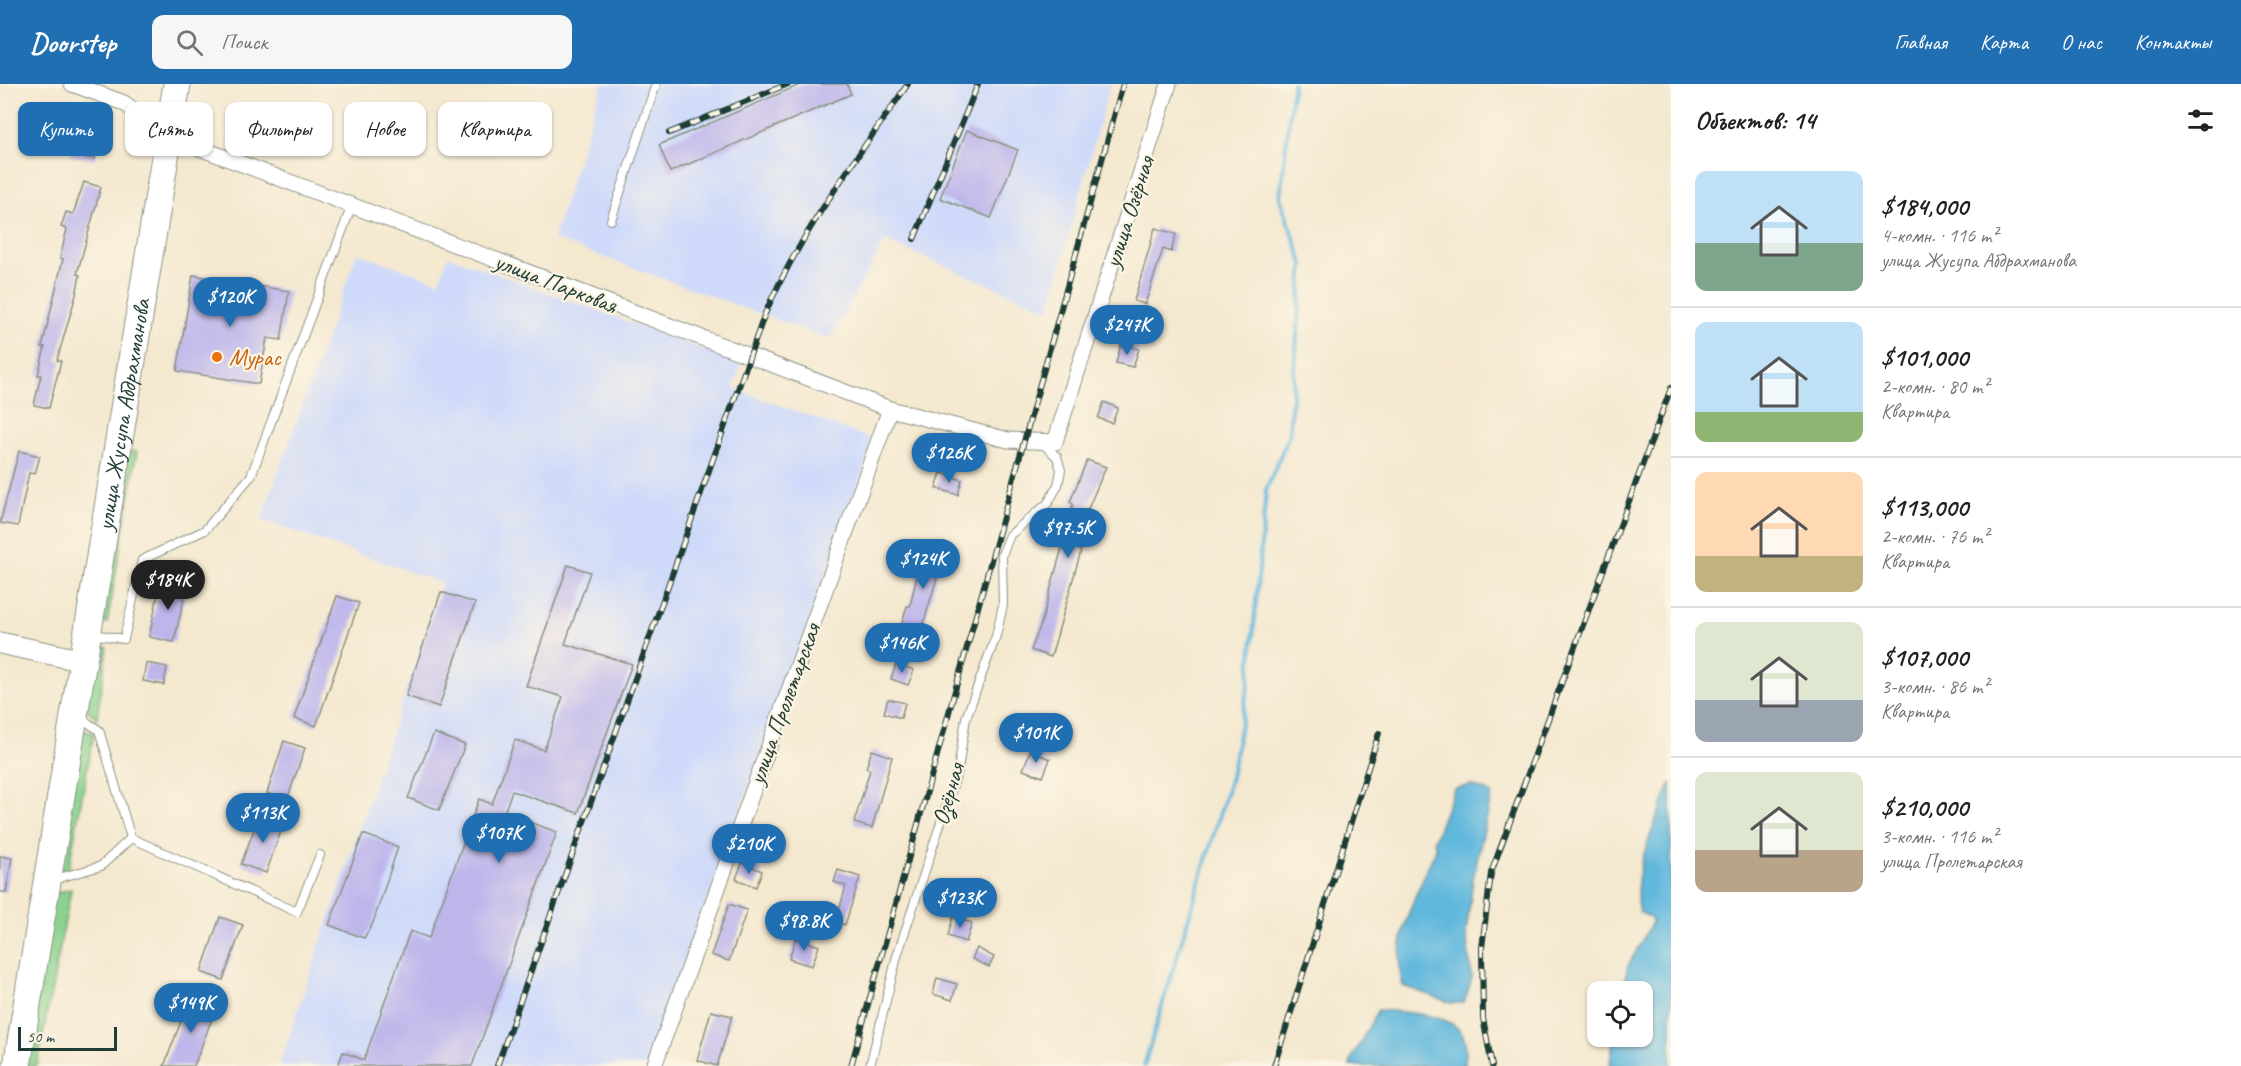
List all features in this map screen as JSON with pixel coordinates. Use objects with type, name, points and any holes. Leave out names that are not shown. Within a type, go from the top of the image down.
[{"type":"highway","name":"улица Жусупа Абдрахманова","points":[[174,102],[177,84]]},
{"type":"highway","name":"улица Жусупа Абдрахманова","points":[[17,1066],[76,714],[165,156]]},
{"type":"street","name":"улица Парковая","points":[[72,84],[125,104]]},
{"type":"street","name":"улица Озёрная","points":[[1047,442],[1169,84]]},
{"type":"street","name":"улица Парковая","points":[[213,153],[890,409],[1008,440],[1047,442]]},
{"type":"street","name":"улица Пролетарская","points":[[654,1066],[890,409]]},
{"type":"street","points":[[0,643],[84,662]]},
{"type":"lane","points":[[611,220],[657,84]]},
{"type":"lane","points":[[88,633],[124,639],[142,560],[205,530],[251,476],[352,205]]},
{"type":"lane","name":"Озёрная","points":[[870,1066],[897,956],[958,770],[966,718],[996,636],[1003,605],[1002,555],[1010,535],[1048,503],[1058,485],[1061,470],[1047,442]]},
{"type":"lane","points":[[76,714],[99,730],[131,838],[297,912],[320,855]]},
{"type":"lane","points":[[48,882],[101,866],[131,838]]},
{"type":"shaded area","points":[[602,84],[1110,84],[1049,310],[885,241],[830,339],[553,239]]},
{"type":"shaded area","points":[[357,253],[439,282],[448,256],[741,363],[733,388],[874,440],[648,1066],[279,1066],[442,583],[261,520]]},
{"type":"green space","points":[[118,450],[137,452],[107,623],[90,620]]},
{"type":"green space","points":[[86,646],[107,647],[97,718],[77,702]]},
{"type":"green space","points":[[73,728],[94,733],[68,871],[50,868]]},
{"type":"green space","points":[[71,889],[37,1066],[17,1066],[45,896]]},
{"type":"water","points":[[1671,782],[1671,1066],[1610,1066],[1612,1047],[1653,1047],[1653,981],[1624,981],[1628,966],[1652,922],[1650,917],[1639,912],[1637,898],[1641,864]]},
{"type":"water","points":[[1471,785],[1492,794],[1473,879],[1466,933],[1472,978],[1464,1003],[1451,1003],[1403,986],[1400,951],[1408,916],[1436,849],[1434,840],[1454,789]]},
{"type":"water","points":[[1378,1010],[1422,1014],[1452,1024],[1464,1038],[1465,1066],[1350,1066]]},
{"type":"building","points":[[802,84],[847,84],[851,94],[670,172],[659,145]]},
{"type":"building","points":[[967,130],[1018,150],[991,218],[940,198]]},
{"type":"building","points":[[70,156],[96,156],[95,159]]},
{"type":"building","points":[[84,182],[101,187],[77,274],[80,275],[76,295],[57,360],[61,361],[49,408],[34,405],[45,347],[42,347],[63,259],[60,258],[67,229],[61,227],[66,212],[73,214]]},
{"type":"building","points":[[1155,228],[1176,234],[1171,252],[1163,249],[1145,304],[1134,301]]},
{"type":"building","points":[[193,275],[289,291],[281,340],[267,338],[259,384],[177,371]]},
{"type":"building","points":[[1121,344],[1139,349],[1133,367],[1116,363]]},
{"type":"building","points":[[1104,402],[1118,408],[1112,423],[1098,418]]},
{"type":"building","points":[[19,451],[40,456],[35,474],[29,473],[18,526],[0,523]]},
{"type":"building","points":[[1087,460],[1106,467],[1083,520],[1087,521],[1079,550],[1081,551],[1051,657],[1031,650],[1041,624],[1066,533],[1073,504],[1070,502]]},
{"type":"building","points":[[941,473],[962,480],[958,495],[936,488]]},
{"type":"building","points":[[923,551],[943,557],[922,629],[902,623],[907,606],[910,606]]},
{"type":"building","points":[[568,565],[590,572],[565,644],[632,664],[578,813],[512,791],[504,813],[557,832],[472,1066],[338,1066],[343,1052],[364,1060],[410,931],[429,938],[479,799],[492,804],[515,740],[544,750],[563,697],[526,686]]},
{"type":"building","points":[[161,580],[187,585],[174,642],[149,637]]},
{"type":"building","points":[[441,592],[475,603],[439,707],[406,696]]},
{"type":"building","points":[[337,596],[359,603],[316,726],[294,718]]},
{"type":"building","points":[[876,632],[903,637],[901,651],[873,646]]},
{"type":"building","points":[[146,663],[167,667],[164,685],[143,681]]},
{"type":"building","points":[[896,664],[914,670],[908,685],[891,679]]},
{"type":"building","points":[[888,699],[905,703],[901,718],[884,713]]},
{"type":"building","points":[[434,733],[465,745],[439,810],[408,798]]},
{"type":"building","points":[[284,741],[305,748],[287,800],[267,793]]},
{"type":"building","points":[[872,750],[892,757],[872,828],[854,823],[870,770],[866,768]]},
{"type":"building","points":[[1030,751],[1050,759],[1043,777],[1023,770]]},
{"type":"building","points":[[260,814],[284,823],[266,873],[241,864]]},
{"type":"building","points":[[363,834],[398,847],[373,923],[364,938],[329,925]]},
{"type":"building","points":[[0,856],[12,858],[6,892],[0,892]]},
{"type":"building","points":[[742,863],[762,871],[756,887],[736,879]]},
{"type":"building","points":[[838,870],[860,877],[845,925],[836,922],[846,886],[834,882]]},
{"type":"building","points":[[729,904],[747,910],[729,961],[711,955]]},
{"type":"building","points":[[220,917],[243,925],[223,980],[201,972]]},
{"type":"building","points":[[953,917],[972,923],[966,942],[948,936]]},
{"type":"building","points":[[796,938],[819,946],[812,966],[789,959]]},
{"type":"building","points":[[977,948],[994,957],[989,967],[972,959]]},
{"type":"building","points":[[937,978],[957,984],[952,1000],[933,994]]},
{"type":"building","points":[[190,998],[216,1008],[194,1066],[164,1066]]},
{"type":"building","points":[[711,1011],[732,1016],[717,1066],[697,1060]]},
{"type":"waterway","points":[[1144,1066],[1231,777],[1249,681],[1266,490],[1289,435],[1303,264],[1280,198],[1293,84]]},
{"type":"railway","points":[[669,133],[788,84]]},
{"type":"railway","points":[[497,1066],[764,316],[812,225],[908,84]]},
{"type":"railway","points":[[914,239],[978,84]]},
{"type":"railway","points":[[851,1066],[1123,84]]},
{"type":"railway","points":[[1492,1066],[1483,1018],[1482,948],[1491,873],[1671,388]]},
{"type":"railway","points":[[1274,1066],[1379,733]]},
{"type":"place","name":"Мурас","points":[[217,357]]}]
